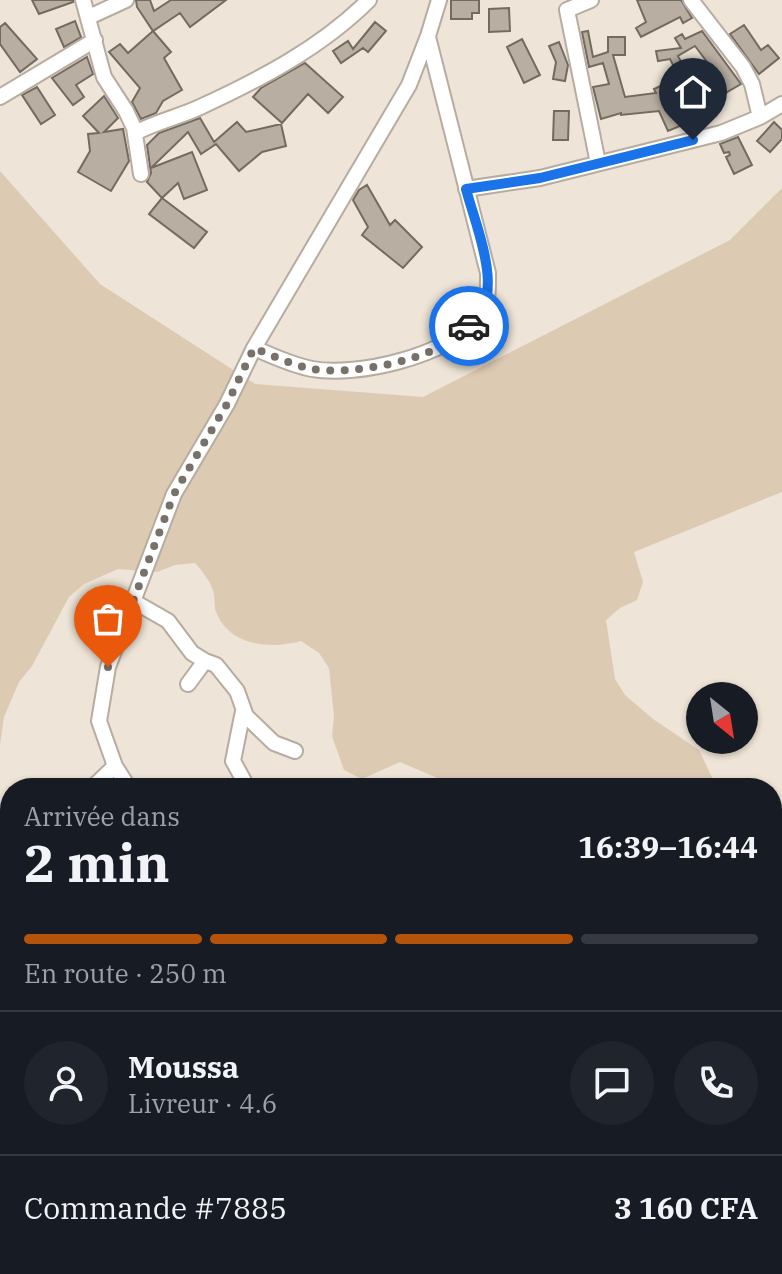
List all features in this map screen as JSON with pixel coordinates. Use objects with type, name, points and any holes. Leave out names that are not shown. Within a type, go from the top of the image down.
[{"type":"street","points":[[83,0],[104,77],[126,111],[135,133],[141,174]]},
{"type":"street","points":[[89,17],[126,0]]},
{"type":"street","points":[[135,133],[197,108],[305,52],[343,26],[369,0]]},
{"type":"street","points":[[123,778],[115,766],[99,721],[108,667],[174,494],[227,404],[254,348],[409,85],[439,0]]},
{"type":"street","points":[[591,0],[567,10],[598,163]]},
{"type":"street","points":[[691,0],[743,67],[752,84],[760,117]]},
{"type":"street","points":[[254,348],[291,364],[314,369],[361,368],[399,362],[443,345],[478,319],[488,300],[488,273],[428,36]]},
{"type":"street","points":[[0,97],[95,40]]},
{"type":"street","points":[[466,189],[540,178],[721,133],[782,104]]},
{"type":"street","points":[[133,601],[168,621],[192,653],[216,665],[237,691],[243,711],[274,743],[295,751]]},
{"type":"street","points":[[188,684],[205,661]]},
{"type":"street","points":[[242,778],[233,761],[243,711]]},
{"type":"street","points":[[102,778],[115,766]]},
{"type":"shaded area","points":[[0,171],[100,284],[255,384],[423,397],[730,240],[782,188],[782,492],[634,552],[643,582],[637,600],[620,608],[606,620],[615,679],[625,695],[686,741],[686,754],[701,754],[712,778],[438,778],[400,762],[360,778],[344,770],[332,736],[334,716],[329,668],[319,653],[301,641],[265,645],[232,633],[217,614],[211,586],[195,563],[175,565],[157,572],[118,569],[84,584],[69,597],[32,666],[19,682],[4,717],[0,745]]},
{"type":"building","points":[[32,0],[73,0],[73,2],[39,14]]},
{"type":"building","points":[[136,0],[150,0],[154,11],[171,0],[226,0],[190,27],[180,13],[153,31],[137,7]]},
{"type":"building","points":[[451,0],[479,0],[479,13],[472,13],[472,19],[451,19]]},
{"type":"building","points":[[637,0],[681,0],[692,18],[683,23],[680,17],[641,37],[636,28],[646,22]]},
{"type":"building","points":[[509,8],[510,31],[489,32],[489,9]]},
{"type":"building","points":[[75,21],[81,37],[64,47],[56,29]]},
{"type":"building","points":[[375,22],[386,31],[368,52],[363,48],[341,63],[333,51],[348,41],[353,49]]},
{"type":"building","points":[[5,23],[37,59],[20,72],[0,44],[0,27]]},
{"type":"building","points":[[744,25],[761,50],[768,45],[779,58],[759,74],[730,34]]},
{"type":"building","points":[[153,31],[171,52],[164,58],[182,90],[163,101],[156,113],[141,119],[132,102],[140,88],[109,52],[120,44],[128,53]]},
{"type":"building","points":[[588,31],[593,57],[608,52],[608,37],[625,37],[625,55],[613,55],[625,97],[656,93],[654,89],[671,81],[681,100],[697,91],[687,73],[679,77],[670,59],[658,61],[656,51],[681,48],[675,38],[682,34],[685,39],[702,31],[741,84],[712,101],[716,111],[709,114],[712,119],[699,126],[689,108],[673,111],[680,126],[668,131],[659,111],[621,113],[601,119],[593,87],[609,84],[603,63],[589,67],[582,32]],"holes":[[[695,46],[707,62],[687,73],[678,56]]]},
{"type":"building","points":[[522,39],[540,75],[524,83],[507,47]]},
{"type":"building","points":[[559,42],[568,65],[565,81],[553,79],[556,62],[549,46]]},
{"type":"building","points":[[87,57],[93,74],[76,85],[84,97],[73,105],[52,78]]},
{"type":"building","points":[[305,63],[343,97],[328,113],[308,94],[282,123],[253,97],[261,88]]},
{"type":"building","points":[[37,87],[55,115],[41,124],[22,95]]},
{"type":"building","points":[[104,96],[118,118],[104,132],[123,129],[129,161],[111,191],[78,172],[90,151],[88,134],[99,133],[83,116]]},
{"type":"building","points":[[554,111],[569,111],[568,140],[553,140]]},
{"type":"building","points":[[200,118],[214,142],[237,122],[246,132],[281,124],[286,146],[262,152],[239,171],[216,144],[201,154],[188,132],[151,168],[192,152],[207,190],[184,199],[178,183],[162,198],[147,182],[151,173],[147,145],[159,133]]},
{"type":"building","points":[[774,122],[782,130],[782,139],[770,152],[757,141]]},
{"type":"building","points":[[738,137],[752,165],[734,174],[726,157],[730,155],[729,152],[724,153],[720,144]]},
{"type":"building","points":[[367,185],[390,225],[395,220],[422,247],[403,268],[362,235],[368,227],[353,200],[359,190]]},
{"type":"building","points":[[162,198],[207,232],[194,248],[149,214]]},
{"type":"way so far","points":[[108,667],[174,494],[227,404],[254,348],[291,364],[314,369],[361,368],[399,362],[443,345],[469,326]]},
{"type":"route","points":[[469,326],[478,319],[488,300],[488,273],[466,189],[540,178],[693,140]]}]
